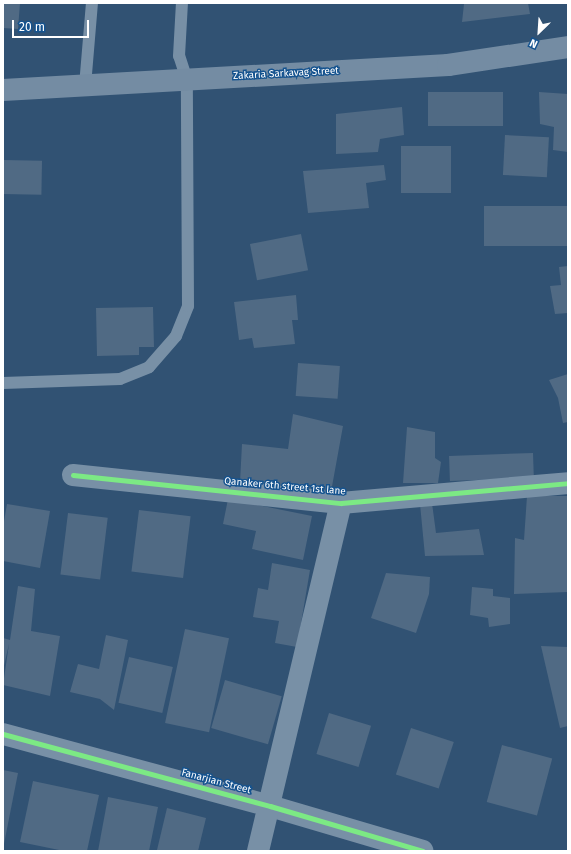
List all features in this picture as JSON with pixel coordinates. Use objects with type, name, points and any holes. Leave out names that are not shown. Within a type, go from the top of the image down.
[{"type":"main road","name":"Zakaria Sarkavag Street","points":[[3,90],[448,65],[568,47]]},
{"type":"street","name":"Qanaker 6th street 1st lane","points":[[73,475],[341,503],[568,483]]},
{"type":"street","name":"Qanaker 6th street 1st lane","points":[[258,851],[270,806],[341,503]]},
{"type":"street","name":"Fanarjian Street","points":[[3,734],[270,806],[423,851]]},
{"type":"lane","points":[[85,86],[92,3]]},
{"type":"lane","points":[[3,383],[120,379],[148,367],[176,336],[188,306],[187,80],[179,56],[182,3]]},
{"type":"building","points":[[3,3],[20,3],[18,29],[3,28]]},
{"type":"building","points":[[462,3],[528,3],[530,14],[462,22],[464,4]]},
{"type":"building","points":[[428,92],[503,92],[503,126],[428,126]]},
{"type":"building","points":[[539,92],[568,94],[568,152],[553,150],[554,127],[540,124]]},
{"type":"building","points":[[402,107],[404,135],[380,139],[378,152],[336,154],[336,114]]},
{"type":"building","points":[[505,135],[549,137],[547,177],[503,175]]},
{"type":"building","points":[[401,146],[451,146],[451,193],[401,193]]},
{"type":"building","points":[[3,160],[42,161],[41,195],[3,194]]},
{"type":"building","points":[[384,165],[386,180],[366,183],[369,208],[308,213],[303,171]]},
{"type":"building","points":[[484,206],[568,206],[568,246],[484,246]]},
{"type":"building","points":[[301,234],[308,270],[257,280],[250,244]]},
{"type":"building","points":[[568,266],[568,313],[555,314],[550,286],[561,285],[559,267]]},
{"type":"building","points":[[296,295],[298,320],[292,320],[295,344],[254,348],[252,338],[239,340],[234,302]]},
{"type":"building","points":[[153,307],[154,347],[139,347],[139,355],[97,356],[96,308]]},
{"type":"building","points":[[298,363],[340,366],[338,399],[296,396]]},
{"type":"building","points":[[568,374],[568,422],[563,423],[558,398],[549,380]]},
{"type":"building","points":[[293,414],[343,426],[331,492],[240,482],[242,444],[288,449]]},
{"type":"building","points":[[407,427],[435,432],[435,458],[441,462],[438,483],[403,483]]},
{"type":"building","points":[[533,453],[534,478],[450,481],[449,456]]},
{"type":"building","points":[[527,496],[568,496],[568,592],[514,594],[515,538],[524,540]]},
{"type":"building","points":[[228,499],[312,516],[303,560],[252,549],[256,531],[223,524]]},
{"type":"building","points":[[432,503],[436,533],[479,529],[484,555],[425,556],[420,504]]},
{"type":"building","points":[[7,504],[50,511],[40,568],[3,561],[3,527]]},
{"type":"building","points":[[139,510],[191,516],[183,578],[131,572]]},
{"type":"building","points":[[68,513],[108,518],[100,579],[60,575]]},
{"type":"building","points":[[272,563],[310,570],[297,647],[275,643],[279,621],[253,617],[258,588],[268,590]]},
{"type":"building","points":[[386,573],[430,577],[429,594],[416,633],[371,618]]},
{"type":"building","points":[[18,586],[35,589],[31,631],[60,636],[50,696],[3,685],[9,644],[3,670],[3,638],[10,640]]},
{"type":"building","points":[[472,587],[493,589],[493,596],[510,598],[510,624],[489,627],[488,618],[470,615]]},
{"type":"building","points":[[185,629],[229,638],[209,732],[165,723]]},
{"type":"building","points":[[106,635],[128,640],[114,710],[100,699],[70,692],[78,664],[99,669]]},
{"type":"building","points":[[541,646],[568,647],[568,726],[560,728]]},
{"type":"building","points":[[129,657],[173,667],[162,713],[118,703]]},
{"type":"building","points":[[225,680],[282,696],[268,744],[211,728]]},
{"type":"building","points":[[329,713],[371,726],[359,767],[316,754]]},
{"type":"building","points":[[411,728],[454,742],[439,789],[396,775]]},
{"type":"building","points":[[502,745],[552,758],[537,815],[487,802]]},
{"type":"building","points":[[3,770],[18,773],[4,844],[3,844]]},
{"type":"building","points":[[33,781],[99,795],[87,851],[64,851],[20,842]]},
{"type":"building","points":[[108,797],[158,807],[149,851],[98,851]]},
{"type":"building","points":[[167,808],[206,818],[198,851],[157,850]]},
{"type":"cycle path","points":[[73,475],[341,503],[568,483]]},
{"type":"cycle path","points":[[3,734],[270,806],[423,851]]}]
